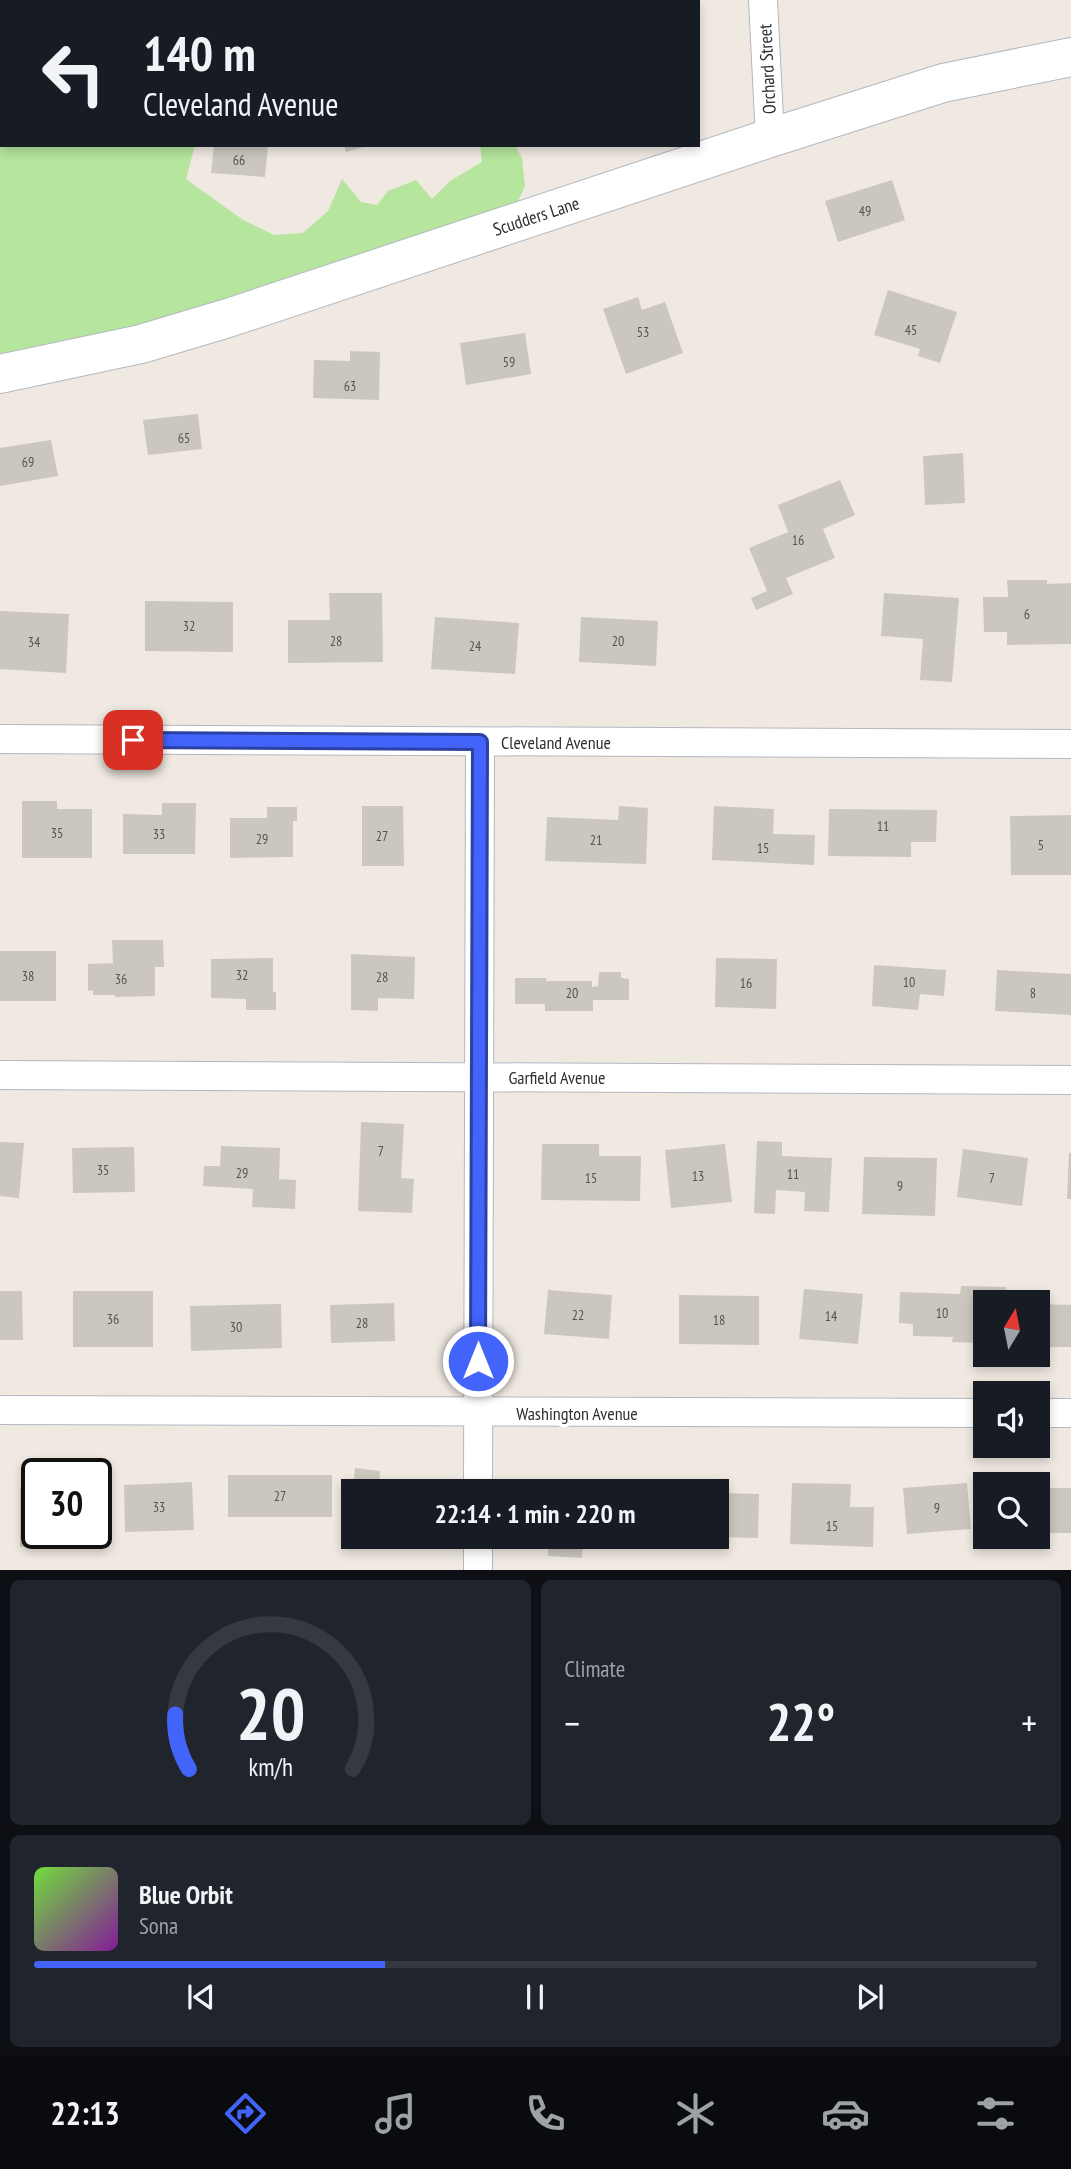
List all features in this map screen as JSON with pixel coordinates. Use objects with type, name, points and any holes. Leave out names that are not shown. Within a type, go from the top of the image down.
[{"type":"street","name":"Orchard Street","points":[[763,0],[770,138]]},
{"type":"street","name":"Scudders Lane","points":[[0,374],[141,344],[228,318],[943,83],[1071,57]]},
{"type":"street","name":"Cleveland Avenue","points":[[0,739],[1071,744]]},
{"type":"street","points":[[478,1479],[480,742]]},
{"type":"street","name":"Garfield Avenue","points":[[0,1075],[1071,1080]]},
{"type":"street","name":"Washington Avenue","points":[[0,1410],[973,1413]]},
{"type":"street","points":[[1050,1413],[1071,1413]]},
{"type":"street","points":[[478,1549],[478,1570]]},
{"type":"green space","points":[[0,147],[194,147],[186,179],[243,220],[274,235],[303,233],[328,211],[342,179],[361,202],[377,205],[388,191],[416,180],[432,199],[450,181],[482,162],[480,147],[516,147],[522,158],[525,186],[517,204],[136,335],[0,356]]},
{"type":"building","points":[[214,147],[268,147],[265,177],[211,173]]},
{"type":"building","points":[[345,147],[364,147],[346,152]]},
{"type":"building","points":[[892,180],[905,220],[838,242],[825,201]]},
{"type":"building","points":[[888,290],[957,312],[940,363],[918,356],[920,349],[874,335]]},
{"type":"building","points":[[638,297],[642,310],[665,302],[683,353],[626,374],[603,309]]},
{"type":"building","points":[[525,333],[531,374],[466,385],[460,343]]},
{"type":"building","points":[[350,351],[380,352],[379,400],[313,398],[314,360],[350,361]]},
{"type":"building","points":[[198,414],[202,449],[148,455],[143,420]]},
{"type":"building","points":[[51,440],[58,476],[0,486],[0,448]]},
{"type":"building","points":[[963,453],[965,503],[925,505],[923,456]]},
{"type":"building","points":[[840,480],[855,515],[823,529],[835,558],[786,578],[793,594],[756,610],[751,598],[767,591],[749,548],[788,532],[778,505]]},
{"type":"building","points":[[1007,580],[1047,580],[1047,584],[1071,583],[1071,644],[1007,645],[1007,632],[984,632],[983,597],[1008,597]]},
{"type":"building","points":[[329,593],[382,593],[383,662],[288,663],[288,620],[330,620]]},
{"type":"building","points":[[884,593],[959,598],[952,682],[920,680],[923,639],[881,636]]},
{"type":"building","points":[[145,601],[233,602],[233,652],[145,651]]},
{"type":"building","points":[[0,611],[69,614],[66,673],[0,669]]},
{"type":"building","points":[[435,617],[519,623],[515,674],[431,669]]},
{"type":"building","points":[[581,617],[658,621],[656,666],[579,662]]},
{"type":"building","points":[[22,801],[57,801],[57,809],[92,809],[92,858],[22,858]]},
{"type":"building","points":[[162,803],[196,803],[195,854],[123,854],[123,814],[162,815]]},
{"type":"building","points":[[362,806],[403,806],[404,866],[362,866]]},
{"type":"building","points":[[619,806],[648,808],[646,864],[545,861],[547,817],[618,820]]},
{"type":"building","points":[[714,806],[774,809],[773,834],[815,835],[814,865],[712,860]]},
{"type":"building","points":[[267,807],[297,807],[297,821],[293,821],[293,857],[230,858],[230,818],[267,818]]},
{"type":"building","points":[[829,809],[937,810],[936,842],[911,842],[911,857],[828,856]]},
{"type":"building","points":[[1071,815],[1071,875],[1011,875],[1010,816]]},
{"type":"building","points":[[112,940],[163,940],[164,967],[155,967],[155,996],[115,997],[93,995],[93,990],[88,991],[88,964],[113,963]]},
{"type":"building","points":[[0,951],[56,951],[56,1001],[0,1001]]},
{"type":"building","points":[[351,954],[415,957],[414,999],[378,998],[378,1011],[351,1010]]},
{"type":"building","points":[[273,958],[276,1010],[246,1010],[246,999],[211,998],[211,959]]},
{"type":"building","points":[[716,958],[777,959],[776,1009],[715,1007]]},
{"type":"building","points":[[874,965],[946,970],[944,996],[920,994],[918,1010],[872,1006]]},
{"type":"building","points":[[997,970],[1071,974],[1071,1015],[995,1011]]},
{"type":"building","points":[[599,972],[621,972],[621,978],[629,979],[629,1000],[593,1000],[593,1011],[545,1011],[545,1004],[515,1004],[515,978],[592,981],[592,987],[598,986]]},
{"type":"building","points":[[361,1122],[404,1124],[401,1178],[414,1179],[412,1213],[358,1211]]},
{"type":"building","points":[[757,1141],[782,1142],[782,1156],[832,1158],[829,1212],[804,1211],[805,1192],[776,1190],[775,1214],[754,1213]]},
{"type":"building","points":[[0,1142],[24,1143],[19,1198],[0,1196]]},
{"type":"building","points":[[542,1144],[599,1144],[599,1156],[641,1156],[640,1201],[541,1200]]},
{"type":"building","points":[[725,1144],[732,1202],[671,1208],[665,1150]]},
{"type":"building","points":[[221,1146],[280,1148],[279,1179],[296,1180],[295,1209],[252,1207],[253,1189],[203,1186],[204,1166],[220,1166]]},
{"type":"building","points":[[134,1147],[135,1192],[73,1193],[72,1148]]},
{"type":"building","points":[[963,1149],[1028,1158],[1022,1206],[957,1197]]},
{"type":"building","points":[[1069,1153],[1071,1199],[1067,1199]]},
{"type":"building","points":[[864,1157],[937,1158],[935,1216],[862,1214]]},
{"type":"building","points":[[961,1286],[1006,1287],[1006,1290],[973,1290],[973,1343],[952,1342],[953,1337],[913,1336],[913,1324],[899,1323],[900,1292],[960,1294]]},
{"type":"building","points":[[804,1289],[863,1294],[858,1344],[799,1339]]},
{"type":"building","points":[[548,1290],[612,1295],[609,1339],[544,1334]]},
{"type":"building","points":[[0,1291],[22,1291],[23,1340],[0,1340]]},
{"type":"building","points":[[73,1291],[153,1291],[153,1347],[73,1347]]},
{"type":"building","points":[[679,1295],[759,1296],[759,1345],[679,1344]]},
{"type":"building","points":[[394,1303],[395,1341],[331,1343],[330,1305]]},
{"type":"building","points":[[281,1304],[282,1348],[191,1351],[190,1306]]},
{"type":"building","points":[[1050,1304],[1071,1305],[1071,1347],[1050,1347]]},
{"type":"building","points":[[355,1468],[380,1471],[380,1479],[354,1479]]},
{"type":"building","points":[[228,1475],[332,1475],[332,1517],[228,1517]]},
{"type":"building","points":[[192,1482],[194,1530],[125,1532],[124,1485]]},
{"type":"building","points":[[792,1483],[851,1484],[850,1507],[874,1507],[873,1547],[790,1544]]},
{"type":"building","points":[[967,1483],[971,1529],[907,1534],[903,1488]]},
{"type":"building","points":[[20,1488],[21,1488],[21,1547]]},
{"type":"building","points":[[1050,1488],[1071,1488],[1071,1533],[1050,1533]]},
{"type":"building","points":[[729,1493],[759,1494],[758,1538],[729,1537]]},
{"type":"building","points":[[548,1549],[582,1549],[582,1558],[548,1556]]},
{"type":"route","points":[[133,740],[480,742],[478,1361]]}]
